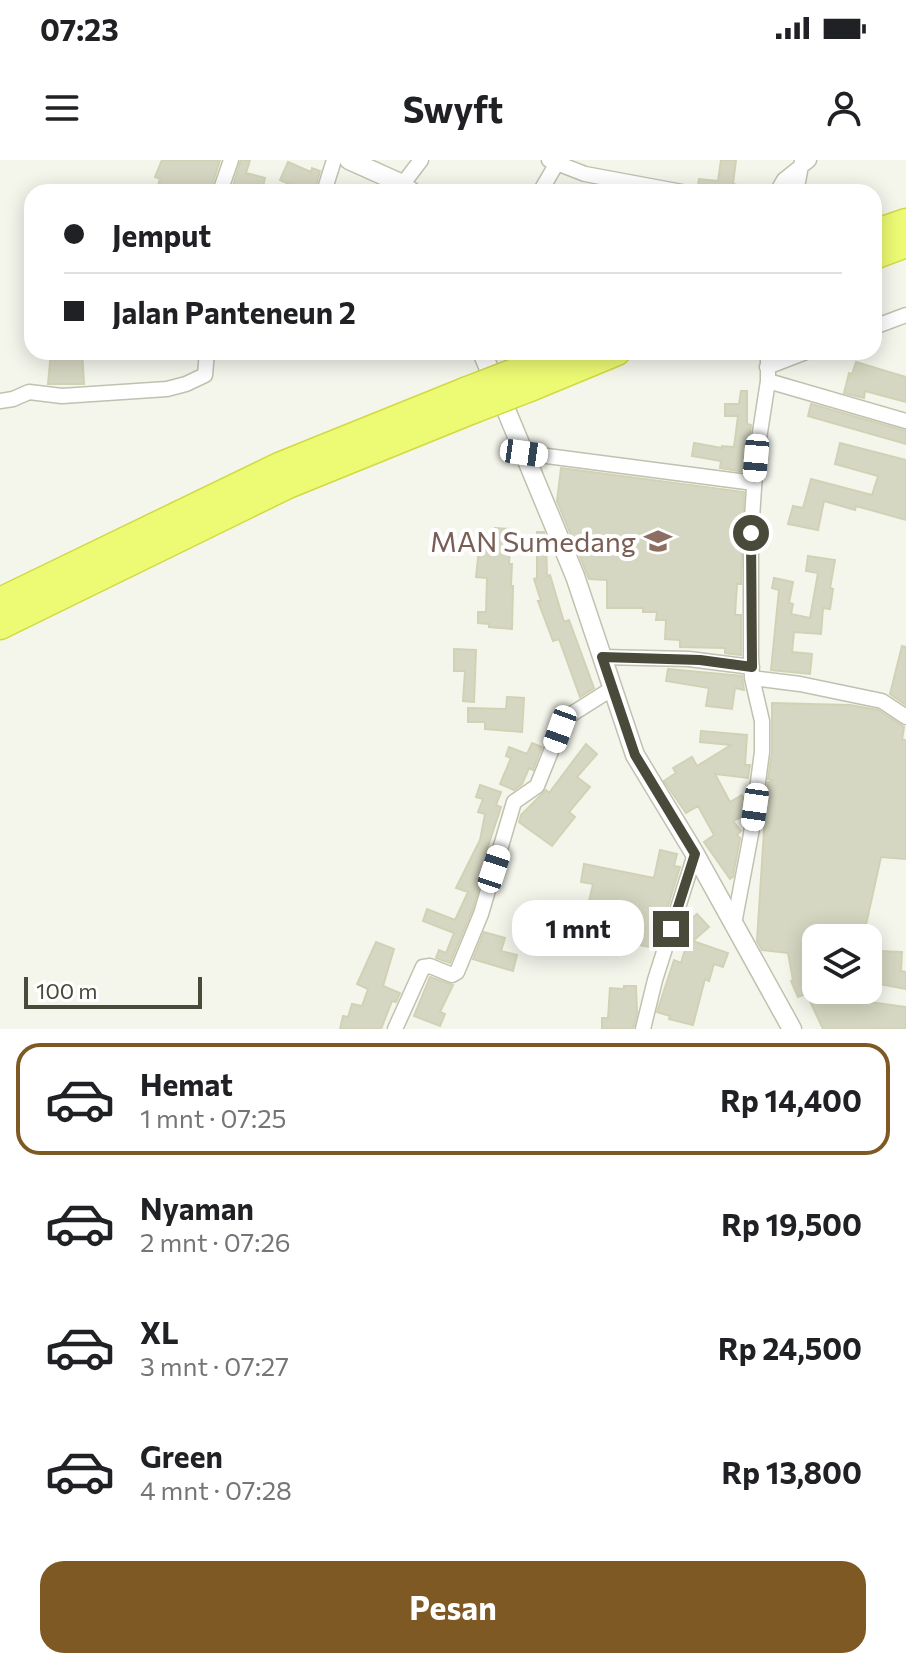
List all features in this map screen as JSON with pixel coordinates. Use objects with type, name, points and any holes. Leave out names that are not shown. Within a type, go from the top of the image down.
[{"type":"highway","points":[[882,230],[906,222]]},
{"type":"highway","points":[[882,253],[906,244]]},
{"type":"highway","points":[[526,378],[551,360]]},
{"type":"highway","points":[[0,601],[279,466],[526,378],[589,360]]},
{"type":"highway","points":[[0,626],[469,400]]},
{"type":"highway","points":[[0,583],[152,529]]},
{"type":"street","points":[[223,184],[231,160]]},
{"type":"street","points":[[326,184],[334,160]]},
{"type":"street","points":[[349,160],[399,184]]},
{"type":"street","points":[[409,184],[421,160]]},
{"type":"street","points":[[782,184],[804,161]]},
{"type":"street","points":[[798,184],[804,161]]},
{"type":"street","points":[[543,184],[553,162],[597,177],[637,184]]},
{"type":"street","points":[[882,324],[906,315]]},
{"type":"street","points":[[0,401],[29,392],[62,396],[176,387],[205,375],[206,360]]},
{"type":"street","points":[[485,360],[575,576],[635,755],[695,854],[792,1029]]},
{"type":"street","points":[[734,924],[742,893],[762,752],[762,721],[752,672],[750,577],[754,483],[768,366],[906,421]]},
{"type":"street","points":[[524,453],[754,483]]},
{"type":"street","points":[[602,657],[700,660],[882,701],[906,717]]},
{"type":"street","points":[[395,1029],[423,967],[430,966],[452,975],[457,972],[481,914],[511,808],[516,799],[537,786],[567,717],[613,688]]},
{"type":"street","points":[[643,1029],[655,980],[695,854]]},
{"type":"building","points":[[162,160],[220,160],[212,184],[158,184],[160,179],[155,177]]},
{"type":"building","points":[[241,160],[250,160],[246,173],[265,178],[264,184],[234,184]]},
{"type":"building","points":[[721,160],[736,160],[733,184],[698,184],[699,179],[718,181]]},
{"type":"building","points":[[288,162],[311,172],[312,168],[320,171],[316,184],[289,184],[280,180]]},
{"type":"building","points":[[50,360],[82,360],[84,384],[48,384]]},
{"type":"building","points":[[856,362],[906,377],[906,402],[865,391],[864,398],[844,393],[849,373],[852,374]]},
{"type":"building","points":[[741,391],[747,391],[747,424],[751,425],[745,472],[720,468],[721,461],[692,456],[694,443],[734,447],[738,416],[725,416],[725,404],[739,404]]},
{"type":"building","points":[[811,404],[906,431],[906,444],[808,416]]},
{"type":"building","points":[[840,443],[906,460],[906,520],[824,501],[818,530],[788,524],[793,506],[803,508],[811,479],[872,495],[878,476],[835,464]]},
{"type":"building","name":"MAN Sumedang","points":[[561,468],[744,492],[741,584],[737,584],[735,615],[741,615],[741,655],[725,653],[725,648],[680,647],[680,640],[665,639],[666,620],[656,620],[657,612],[643,612],[643,608],[607,608],[607,580],[589,579],[557,501]]},
{"type":"building","points":[[495,528],[511,529],[512,629],[478,623],[478,612],[486,612],[487,578],[476,577],[479,549],[494,551]]},
{"type":"building","points":[[537,532],[544,532],[547,576],[550,575],[564,622],[569,620],[594,688],[580,697],[559,639],[553,641],[538,601],[541,601],[534,579],[537,578]]},
{"type":"building","points":[[808,556],[835,560],[830,609],[823,608],[821,634],[794,632],[792,652],[812,654],[810,674],[771,670],[779,590],[772,588],[774,578],[793,582],[789,603],[793,604],[791,614],[810,618],[818,573],[806,571]]},
{"type":"building","points":[[902,646],[906,647],[906,705],[890,694]]},
{"type":"building","points":[[454,649],[476,650],[474,702],[463,701],[465,671],[454,671]]},
{"type":"building","points":[[668,669],[742,676],[744,690],[735,688],[732,709],[706,706],[709,688],[666,681]]},
{"type":"building","points":[[507,697],[524,698],[522,732],[485,729],[485,722],[468,722],[468,708],[506,709]]},
{"type":"building","points":[[772,703],[850,705],[878,710],[904,727],[902,740],[906,740],[906,859],[881,857],[866,924],[802,924],[802,995],[798,997],[791,981],[788,953],[762,950],[757,941],[772,752]]},
{"type":"building","points":[[701,731],[747,735],[745,765],[750,765],[748,778],[715,774],[730,802],[742,795],[745,801],[743,816],[733,821],[741,831],[737,835],[740,838],[733,877],[730,879],[704,842],[714,835],[698,806],[686,813],[664,781],[676,773],[673,768],[692,757],[697,766],[731,745],[700,742]]},
{"type":"building","points":[[532,743],[542,747],[533,770],[529,768],[522,784],[514,790],[500,784],[511,758],[506,756],[509,747],[527,754]]},
{"type":"building","points":[[586,744],[597,754],[577,777],[590,787],[569,812],[575,817],[552,846],[519,822],[521,815],[546,790],[549,793]]},
{"type":"building","points":[[480,785],[501,792],[496,805],[501,807],[485,855],[490,850],[472,911],[450,963],[436,958],[439,950],[446,953],[454,933],[423,921],[427,909],[455,920],[468,892],[456,888],[480,840],[485,814],[478,812],[483,799],[476,797]]},
{"type":"building","points":[[660,850],[677,854],[674,866],[680,867],[655,948],[629,943],[633,919],[587,910],[593,884],[581,882],[584,864],[654,878]]},
{"type":"building","points":[[697,914],[709,927],[693,941],[728,953],[723,967],[714,964],[709,981],[705,979],[693,1025],[669,1019],[670,1016],[657,1012],[674,960],[681,963],[690,933],[684,925]]},
{"type":"building","points":[[484,932],[505,938],[501,951],[517,955],[513,971],[473,959]]},
{"type":"building","points":[[376,942],[394,949],[383,986],[400,993],[396,1002],[392,1001],[381,1029],[340,1029],[343,1016],[348,1017],[352,1004],[362,1006],[368,989],[357,984]]},
{"type":"building","points":[[882,951],[902,952],[901,971],[906,972],[906,989],[882,985]]},
{"type":"building","points":[[430,977],[453,985],[440,1012],[445,1014],[440,1026],[414,1016]]},
{"type":"building","points":[[624,986],[636,986],[637,1013],[633,1029],[602,1029],[602,1018],[608,1018],[610,988],[624,989]]},
{"type":"building","points":[[811,1004],[882,1004],[906,1007],[906,1029],[823,1029]]},
{"type":"place","name":"MAN Sumedang","points":[[658,541]]},
{"type":"route","points":[[671,929],[695,854],[635,755],[602,657],[700,660],[752,667],[751,533]]}]
